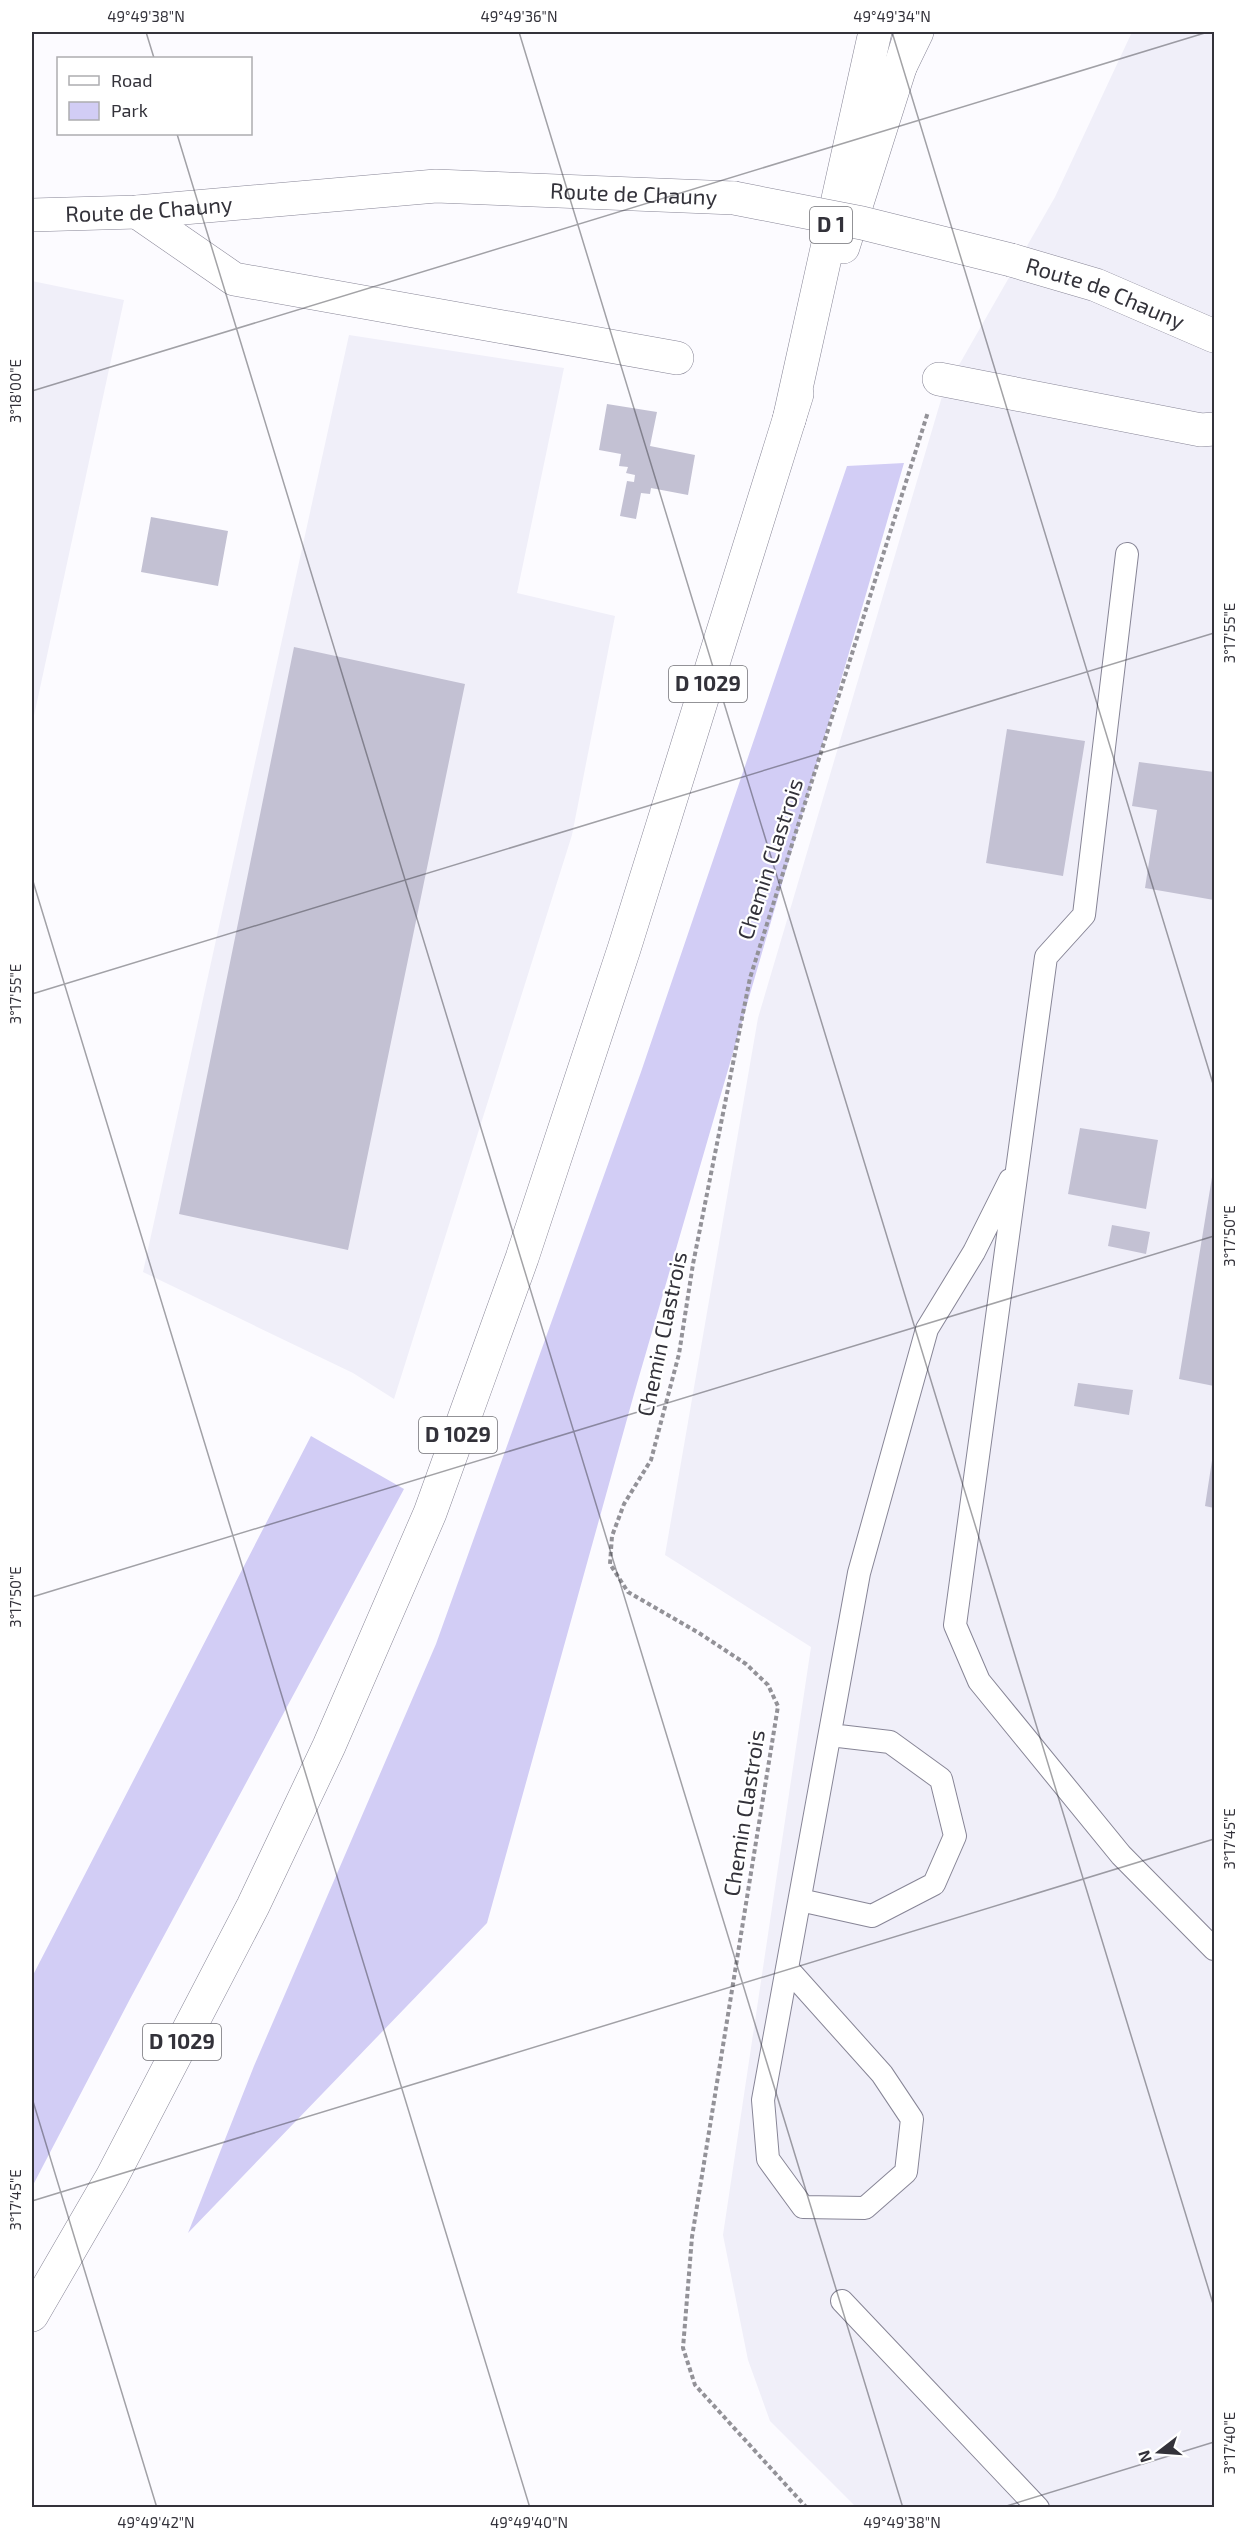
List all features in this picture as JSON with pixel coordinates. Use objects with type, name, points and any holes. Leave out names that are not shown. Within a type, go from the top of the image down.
[{"type":"main road","name":"D 1","points":[[789,420],[874,32]]},
{"type":"main road","name":"D 1029","points":[[32,2315],[112,2177],[253,1906],[329,1746],[430,1513],[522,1258],[624,949],[911,32]]},
{"type":"main road","points":[[900,67],[917,32]]},
{"type":"main road","name":"Route de Chauny","points":[[32,215],[137,212],[436,186],[734,198],[862,223],[1011,260],[1096,285],[1215,336]]},
{"type":"main road","points":[[137,212],[234,279],[677,358]]},
{"type":"main road","points":[[939,379],[1201,430],[1215,429]]},
{"type":"lane","points":[[1127,554],[1084,915],[1047,957],[955,1625],[979,1681],[1121,1855],[1215,1949]]},
{"type":"lane","points":[[787,1968],[882,2074],[912,2119],[906,2172],[865,2208],[804,2207],[768,2159],[764,2100],[787,1968],[860,1573],[927,1329],[974,1252],[1019,1162]]},
{"type":"lane","points":[[800,1900],[872,1916],[934,1884],[955,1836],[941,1779],[890,1742],[830,1735]]},
{"type":"lane","points":[[842,2301],[1038,2508]]},
{"type":"path","name":"Chemin Clastrois","points":[[807,2508],[695,2385],[683,2348],[692,2237],[778,1706],[768,1685],[746,1664],[699,1633],[628,1592],[610,1564],[612,1536],[624,1504],[651,1460],[679,1354],[693,1264],[750,978],[939,379]]},
{"type":"shaded area","points":[[1132,32],[1214,32],[1214,2507],[856,2507],[770,2421],[748,2360],[723,2235],[811,1647],[665,1555],[758,1018],[943,393],[1055,197]]},
{"type":"shaded area","points":[[32,281],[124,300],[32,725]]},
{"type":"shaded area","points":[[349,335],[564,368],[517,593],[615,616],[572,835],[394,1399],[353,1373],[143,1272]]},
{"type":"green space","points":[[904,463],[634,1394],[487,1923],[188,2233],[254,2066],[436,1644],[641,1072],[847,466]]},
{"type":"green space","points":[[311,1436],[404,1489],[130,1999],[32,2187],[32,1977]]},
{"type":"building","points":[[607,404],[657,412],[650,446],[695,455],[688,495],[651,488],[650,494],[641,493],[636,519],[620,516],[627,481],[634,482],[635,475],[626,473],[628,467],[619,466],[621,454],[599,450]]},
{"type":"building","points":[[151,517],[228,531],[218,586],[141,572]]},
{"type":"building","points":[[294,647],[465,684],[348,1250],[179,1214]]},
{"type":"building","points":[[1007,729],[1085,741],[1063,876],[986,863]]},
{"type":"building","points":[[1139,762],[1214,772],[1214,900],[1145,888],[1157,810],[1132,806]]},
{"type":"building","points":[[1080,1128],[1158,1140],[1146,1209],[1068,1194]]},
{"type":"building","points":[[1214,1171],[1214,1386],[1179,1379]]},
{"type":"building","points":[[1112,1225],[1150,1232],[1146,1254],[1108,1246]]},
{"type":"building","points":[[1078,1383],[1133,1390],[1129,1415],[1074,1406]]},
{"type":"building","points":[[1214,1454],[1214,1508],[1205,1506]]}]
